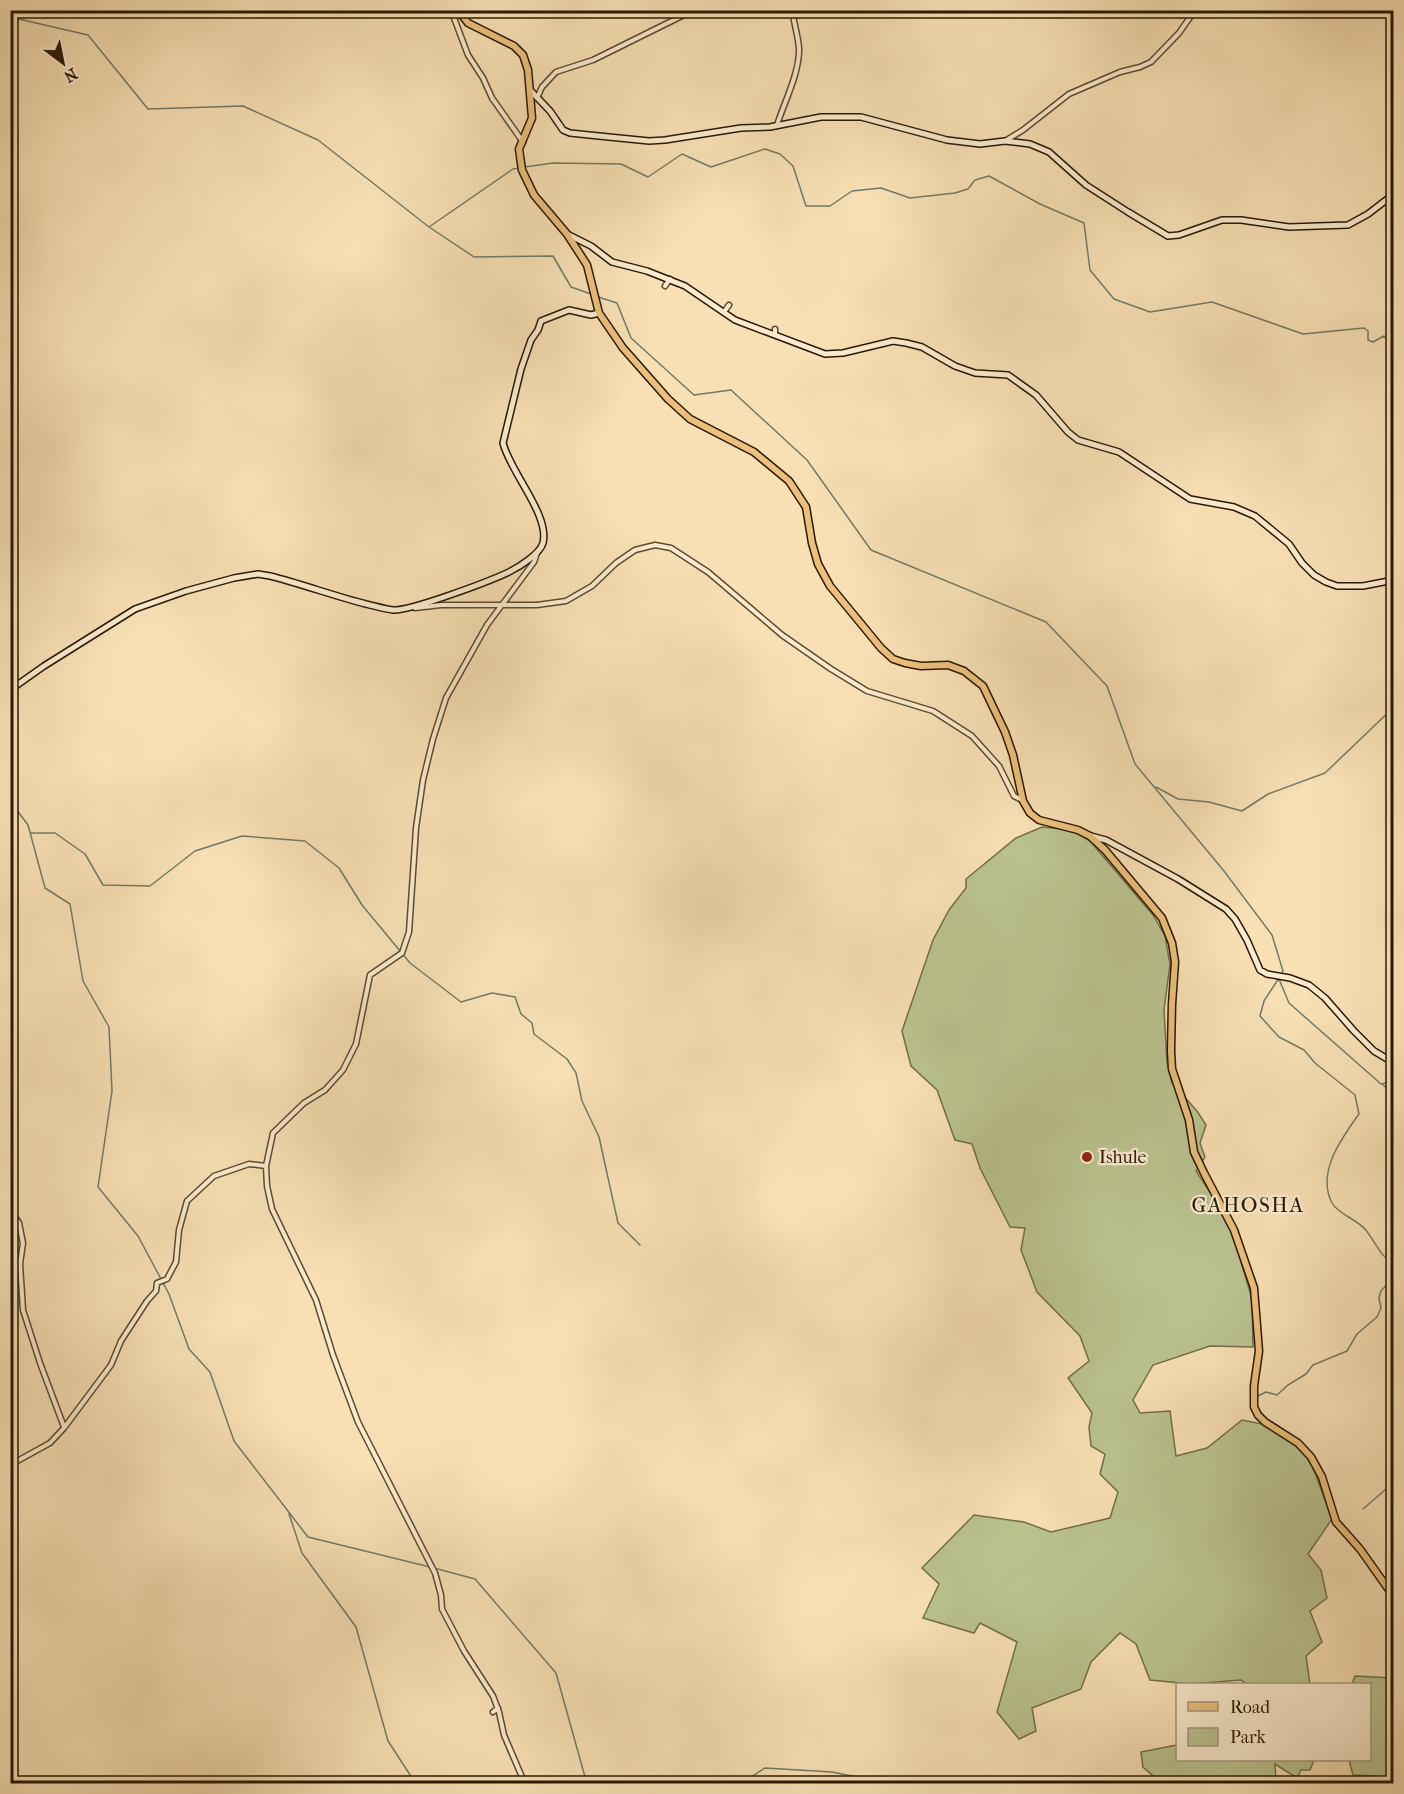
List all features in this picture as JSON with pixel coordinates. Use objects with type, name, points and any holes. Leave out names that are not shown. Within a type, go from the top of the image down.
[{"type":"main road","points":[[458,10],[468,23],[509,43],[523,55],[528,70],[532,118],[519,149],[522,170],[534,195],[567,234],[587,265],[599,313],[623,348],[680,411],[690,419],[754,452],[789,481],[806,507],[812,543],[830,586],[881,648],[893,659],[904,663],[921,666],[948,665],[964,671],[983,686],[1005,732],[1013,755],[1023,801],[1030,813],[1039,820],[1078,830],[1090,836],[1105,850],[1162,918],[1173,943],[1175,962],[1171,1051],[1173,1069],[1189,1120],[1194,1152],[1234,1230],[1254,1288],[1259,1351],[1254,1386],[1254,1407],[1265,1422],[1298,1443],[1311,1457],[1322,1477],[1336,1522],[1360,1549],[1394,1597]]},
{"type":"street","points":[[450,10],[468,55],[483,78],[492,98],[523,143]]},
{"type":"street","points":[[537,98],[542,87],[556,72],[593,60],[694,10]]},
{"type":"street","points":[[777,125],[792,88],[799,52],[792,10]]},
{"type":"street","points":[[1005,141],[1072,92],[1151,62],[1195,10]]},
{"type":"street","points":[[530,90],[550,111],[563,130],[570,133],[649,141],[777,125],[821,117],[868,117],[940,139],[980,144],[1005,141],[1030,144],[1043,148],[1086,185],[1168,236],[1179,235],[1222,220],[1241,220],[1289,227],[1348,225],[1368,214],[1394,194]]},
{"type":"street","points":[[1052,108],[1057,113]]},
{"type":"street","points":[[567,234],[591,246],[612,262],[670,279],[685,286],[735,320],[775,332],[825,354],[843,353],[893,341],[922,347],[955,366],[975,373],[1008,375],[1036,394],[1068,432],[1078,440],[1119,452],[1190,499],[1234,507],[1255,516],[1289,544],[1314,575],[1326,582],[1337,585],[1363,586],[1394,580]]},
{"type":"street","points":[[665,286],[670,279]]},
{"type":"street","points":[[724,313],[729,305]]},
{"type":"street","points":[[525,1784],[504,1735],[493,1696],[464,1651],[442,1609],[435,1573],[358,1422],[333,1355],[316,1300],[272,1209],[266,1166],[273,1133],[304,1103],[325,1090],[343,1071],[356,1044],[370,975],[402,953],[409,932],[416,828],[423,780],[446,698],[487,625],[534,562],[543,543],[543,529],[535,507],[507,458],[503,443],[526,351],[541,321],[569,310],[591,315],[599,313]]},
{"type":"street","points":[[10,690],[135,609],[186,591],[234,578],[258,574],[270,576],[392,610],[441,605],[537,605],[566,601],[592,586],[616,563],[635,550],[655,545],[671,548],[708,572],[782,635],[831,669],[867,690],[933,711],[972,736],[999,766],[1014,796],[1023,801]]},
{"type":"street","points":[[405,609],[509,572],[537,552]]},
{"type":"street","points":[[1090,836],[1106,840],[1121,848],[1178,879],[1226,909],[1247,940],[1260,970],[1299,981],[1318,991],[1374,1051],[1394,1063]]},
{"type":"street","points":[[10,1465],[50,1443],[111,1365],[121,1341],[147,1300],[156,1292],[157,1283],[167,1279],[176,1262],[179,1230],[188,1201],[213,1176],[249,1164],[266,1166]]},
{"type":"street","points":[[10,1209],[19,1223],[23,1243],[20,1264],[23,1310],[64,1428]]},
{"type":"street","points":[[493,1712],[498,1708]]},
{"type":"green space","points":[[1042,827],[1072,830],[1090,841],[1153,915],[1165,936],[1170,964],[1164,1010],[1167,1062],[1172,1083],[1197,1111],[1206,1125],[1200,1143],[1205,1157],[1196,1171],[1229,1221],[1252,1299],[1253,1347],[1210,1346],[1153,1365],[1133,1400],[1140,1413],[1170,1411],[1176,1456],[1207,1448],[1242,1420],[1267,1425],[1302,1450],[1311,1462],[1332,1519],[1308,1554],[1321,1570],[1327,1598],[1310,1611],[1322,1642],[1306,1656],[1310,1683],[1246,1683],[1241,1680],[1181,1683],[1150,1680],[1136,1644],[1120,1633],[1091,1662],[1081,1689],[1032,1708],[1036,1731],[1019,1739],[997,1712],[1017,1642],[980,1623],[974,1633],[923,1618],[939,1584],[922,1568],[974,1515],[1024,1522],[1051,1532],[1110,1518],[1118,1492],[1100,1474],[1105,1454],[1091,1446],[1089,1427],[1092,1413],[1068,1378],[1089,1361],[1080,1336],[1037,1292],[1021,1250],[1025,1228],[1010,1227],[980,1168],[972,1144],[955,1140],[937,1090],[911,1066],[902,1031],[933,940],[949,910],[966,888],[966,879],[1016,838]]},
{"type":"green space","points":[[1355,1676],[1393,1678],[1393,1777],[1353,1775],[1349,1761],[1371,1761],[1371,1683],[1352,1683]]},
{"type":"green space","points":[[1176,1745],[1176,1761],[1314,1761],[1310,1770],[1301,1770],[1297,1778],[1275,1764],[1276,1783],[1161,1783],[1143,1767],[1141,1752]]},
{"type":"waterway","points":[[10,17],[88,35],[148,109],[243,106],[318,140],[429,227],[513,169],[520,168]]},
{"type":"waterway","points":[[525,167],[553,163],[621,164],[648,177],[682,154],[711,167],[765,149],[780,154],[793,166],[806,206],[830,206],[852,191],[881,188],[910,198],[955,193],[968,189],[975,180],[989,176],[1040,204],[1084,223],[1090,270],[1114,299],[1150,312],[1212,302],[1303,334],[1364,328],[1368,331],[1368,340],[1373,342],[1384,336],[1394,348]]},
{"type":"waterway","points":[[429,227],[474,257],[553,256],[571,287],[591,294]]},
{"type":"waterway","points":[[598,297],[617,303],[631,338],[694,395],[731,390],[807,460],[871,550],[1046,622],[1107,686],[1135,764],[1224,871],[1272,935],[1283,971],[1281,975]]},
{"type":"waterway","points":[[1156,787],[1178,799],[1209,802],[1242,811],[1268,794],[1325,773],[1394,707]]},
{"type":"waterway","points":[[10,801],[28,825],[45,888],[70,904],[83,981],[109,1027],[112,1091],[98,1187],[138,1236],[169,1294],[189,1349],[210,1372],[234,1441],[308,1537],[430,1567]]},
{"type":"waterway","points":[[30,833],[55,833],[85,854],[103,885],[150,886],[195,851],[242,836],[305,841],[339,868],[362,905],[410,963],[461,1002],[492,993],[515,997],[521,1014],[532,1023],[534,1034],[567,1059],[576,1073],[582,1101],[599,1137],[618,1223],[640,1245]]},
{"type":"waterway","points":[[1279,978],[1264,1001],[1260,1016],[1279,1037],[1304,1050],[1315,1063],[1355,1095],[1359,1114],[1345,1134],[1329,1168],[1328,1191],[1332,1203],[1365,1229],[1381,1253],[1394,1265]]},
{"type":"waterway","points":[[1279,979],[1289,1003],[1381,1084],[1394,1081]]},
{"type":"waterway","points":[[1383,1085],[1394,1094]]},
{"type":"waterway","points":[[1258,1396],[1266,1392],[1277,1395],[1306,1374],[1313,1365],[1347,1351],[1357,1334],[1377,1317],[1381,1308],[1379,1298],[1381,1291],[1394,1277]]},
{"type":"waterway","points":[[1363,1509],[1392,1484],[1394,1469]]},
{"type":"waterway","points":[[289,1514],[302,1553],[356,1627],[388,1741],[416,1784]]},
{"type":"waterway","points":[[434,1568],[475,1579],[556,1673],[587,1784]]},
{"type":"waterway","points":[[740,1784],[765,1768],[832,1772],[857,1777]]},
{"type":"place","name":"Ishule","points":[[1087,1157]]},
{"type":"district","name":"GAHOSHA","points":[[1248,1205]]}]
